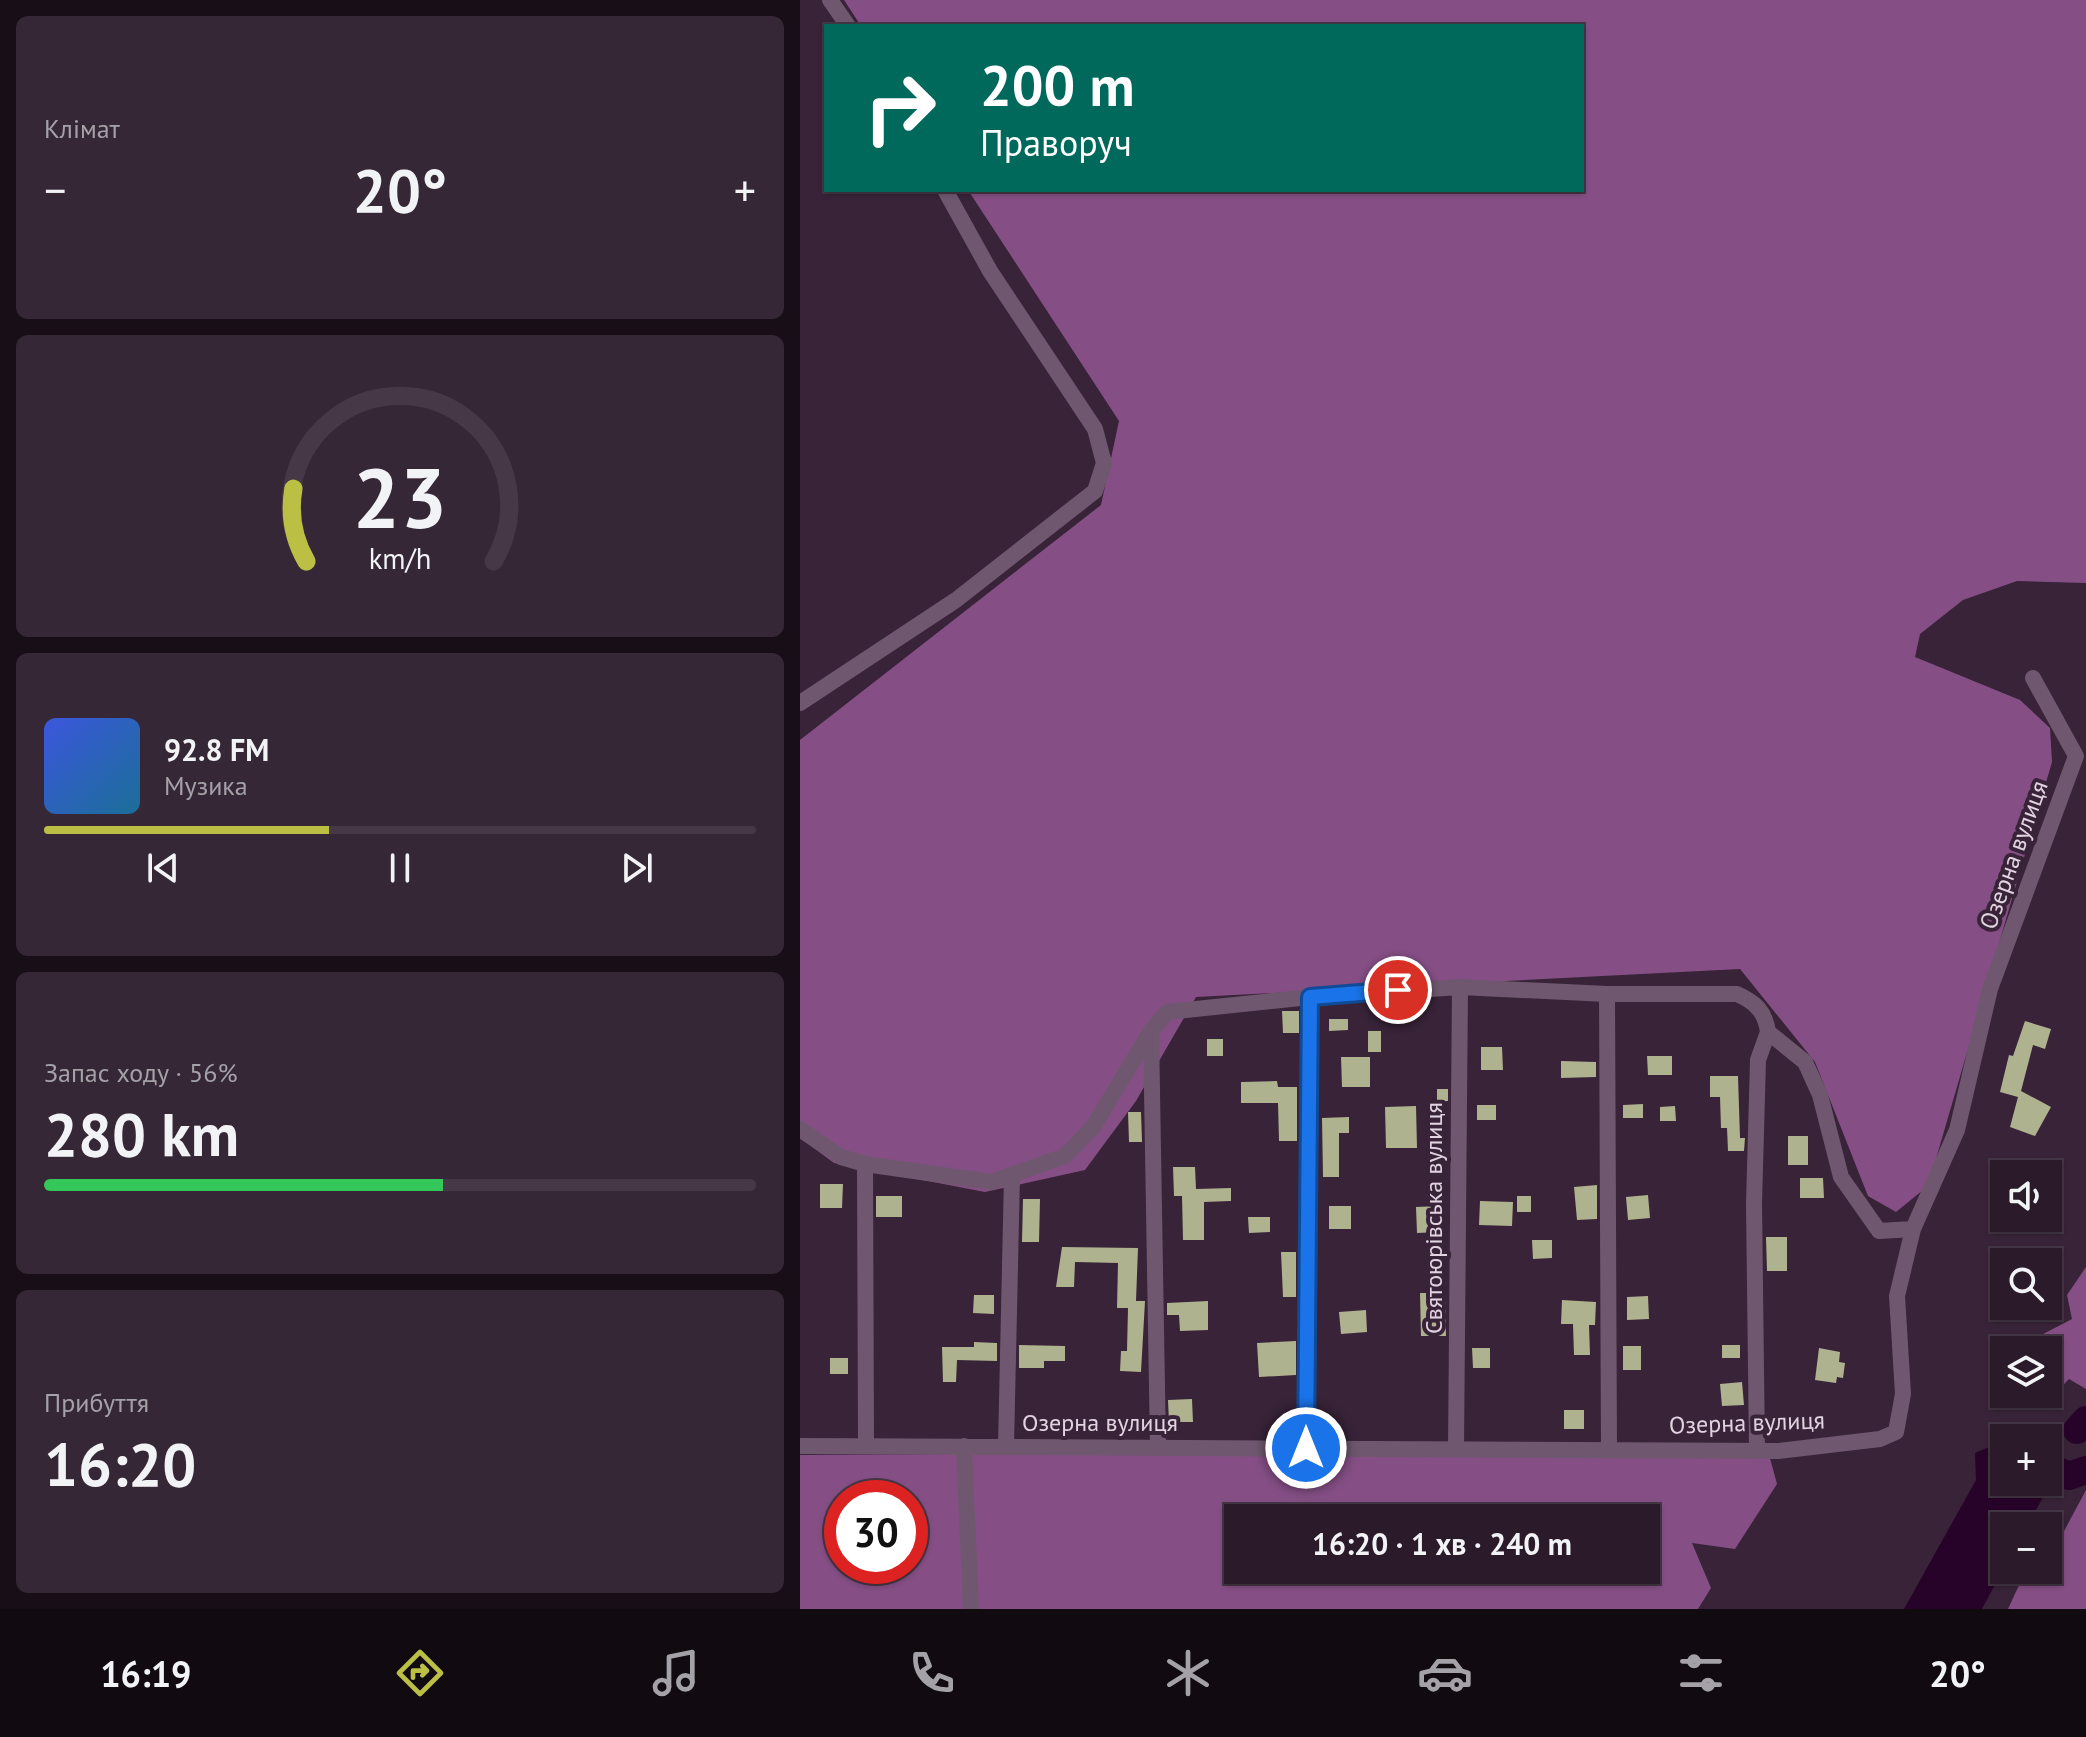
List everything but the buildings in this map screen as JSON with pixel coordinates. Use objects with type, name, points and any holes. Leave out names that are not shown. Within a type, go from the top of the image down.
[{"type":"street","points":[[830,0],[847,24]]},
{"type":"street","points":[[800,703],[956,600],[1095,491],[1104,463],[1095,429],[990,271],[946,192]]},
{"type":"street","name":"Озерна вулиця","points":[[800,1446],[1757,1451],[1880,1439],[1896,1432],[1903,1394],[1897,1296],[1913,1229],[1957,1130],[1990,989],[2081,752],[2033,678]]},
{"type":"street","points":[[800,1129],[841,1157],[865,1164],[991,1182],[1065,1156],[1093,1127],[1151,1031],[1167,1012],[1310,997],[1460,987],[1607,994],[1737,994],[1755,1002],[1766,1019],[1768,1032],[1758,1060],[1754,1204],[1757,1451]]},
{"type":"street","name":"Святоюрівська вулиця","points":[[1456,1449],[1460,987]]},
{"type":"street","points":[[1607,994],[1609,1450]]},
{"type":"street","points":[[1306,1448],[1310,997]]},
{"type":"street","points":[[1151,1031],[1158,1447]]},
{"type":"street","points":[[1768,1032],[1805,1062],[1820,1095],[1841,1177],[1863,1212],[1879,1231],[1913,1229]]},
{"type":"street","points":[[865,1164],[866,1446]]},
{"type":"street","points":[[1006,1446],[1012,1176]]},
{"type":"street","points":[[964,1446],[971,1609]]},
{"type":"shaded area","points":[[844,0],[2086,0],[2086,583],[2017,581],[1963,600],[1920,634],[1915,657],[2020,700],[2050,728],[2052,762],[1928,1186],[1896,1212],[1868,1196],[1815,1062],[1740,969],[1196,997],[1136,1101],[1085,1170],[985,1192],[834,1163],[800,1138],[800,740],[1101,505],[1119,421],[969,192],[1584,192],[1584,24],[860,24]]},
{"type":"shaded area","points":[[2086,1267],[2086,1389],[2069,1379],[2062,1386],[2062,1336],[2039,1336],[2072,1319],[2067,1295]]},
{"type":"shaded area","points":[[1990,1447],[1990,1496],[2044,1496],[2035,1512],[1990,1512],[1990,1584],[1995,1584],[1982,1609],[1904,1609],[1976,1480],[1975,1453]]},
{"type":"shaded area","points":[[800,1455],[1770,1458],[1777,1484],[1735,1549],[1692,1543],[1711,1588],[1698,1609],[800,1609]]},
{"type":"shaded area","points":[[2062,1458],[2073,1462],[2069,1476],[2062,1480]]},
{"type":"shaded area","points":[[2086,1490],[2086,1609],[2008,1609],[2020,1584],[2062,1584],[2063,1533]]},
{"type":"waterway","points":[[2077,1430],[2086,1420]]},
{"type":"waterway","points":[[2069,1476],[2086,1470]]},
{"type":"route","points":[[1306,1448],[1310,997],[1398,990]]}]
